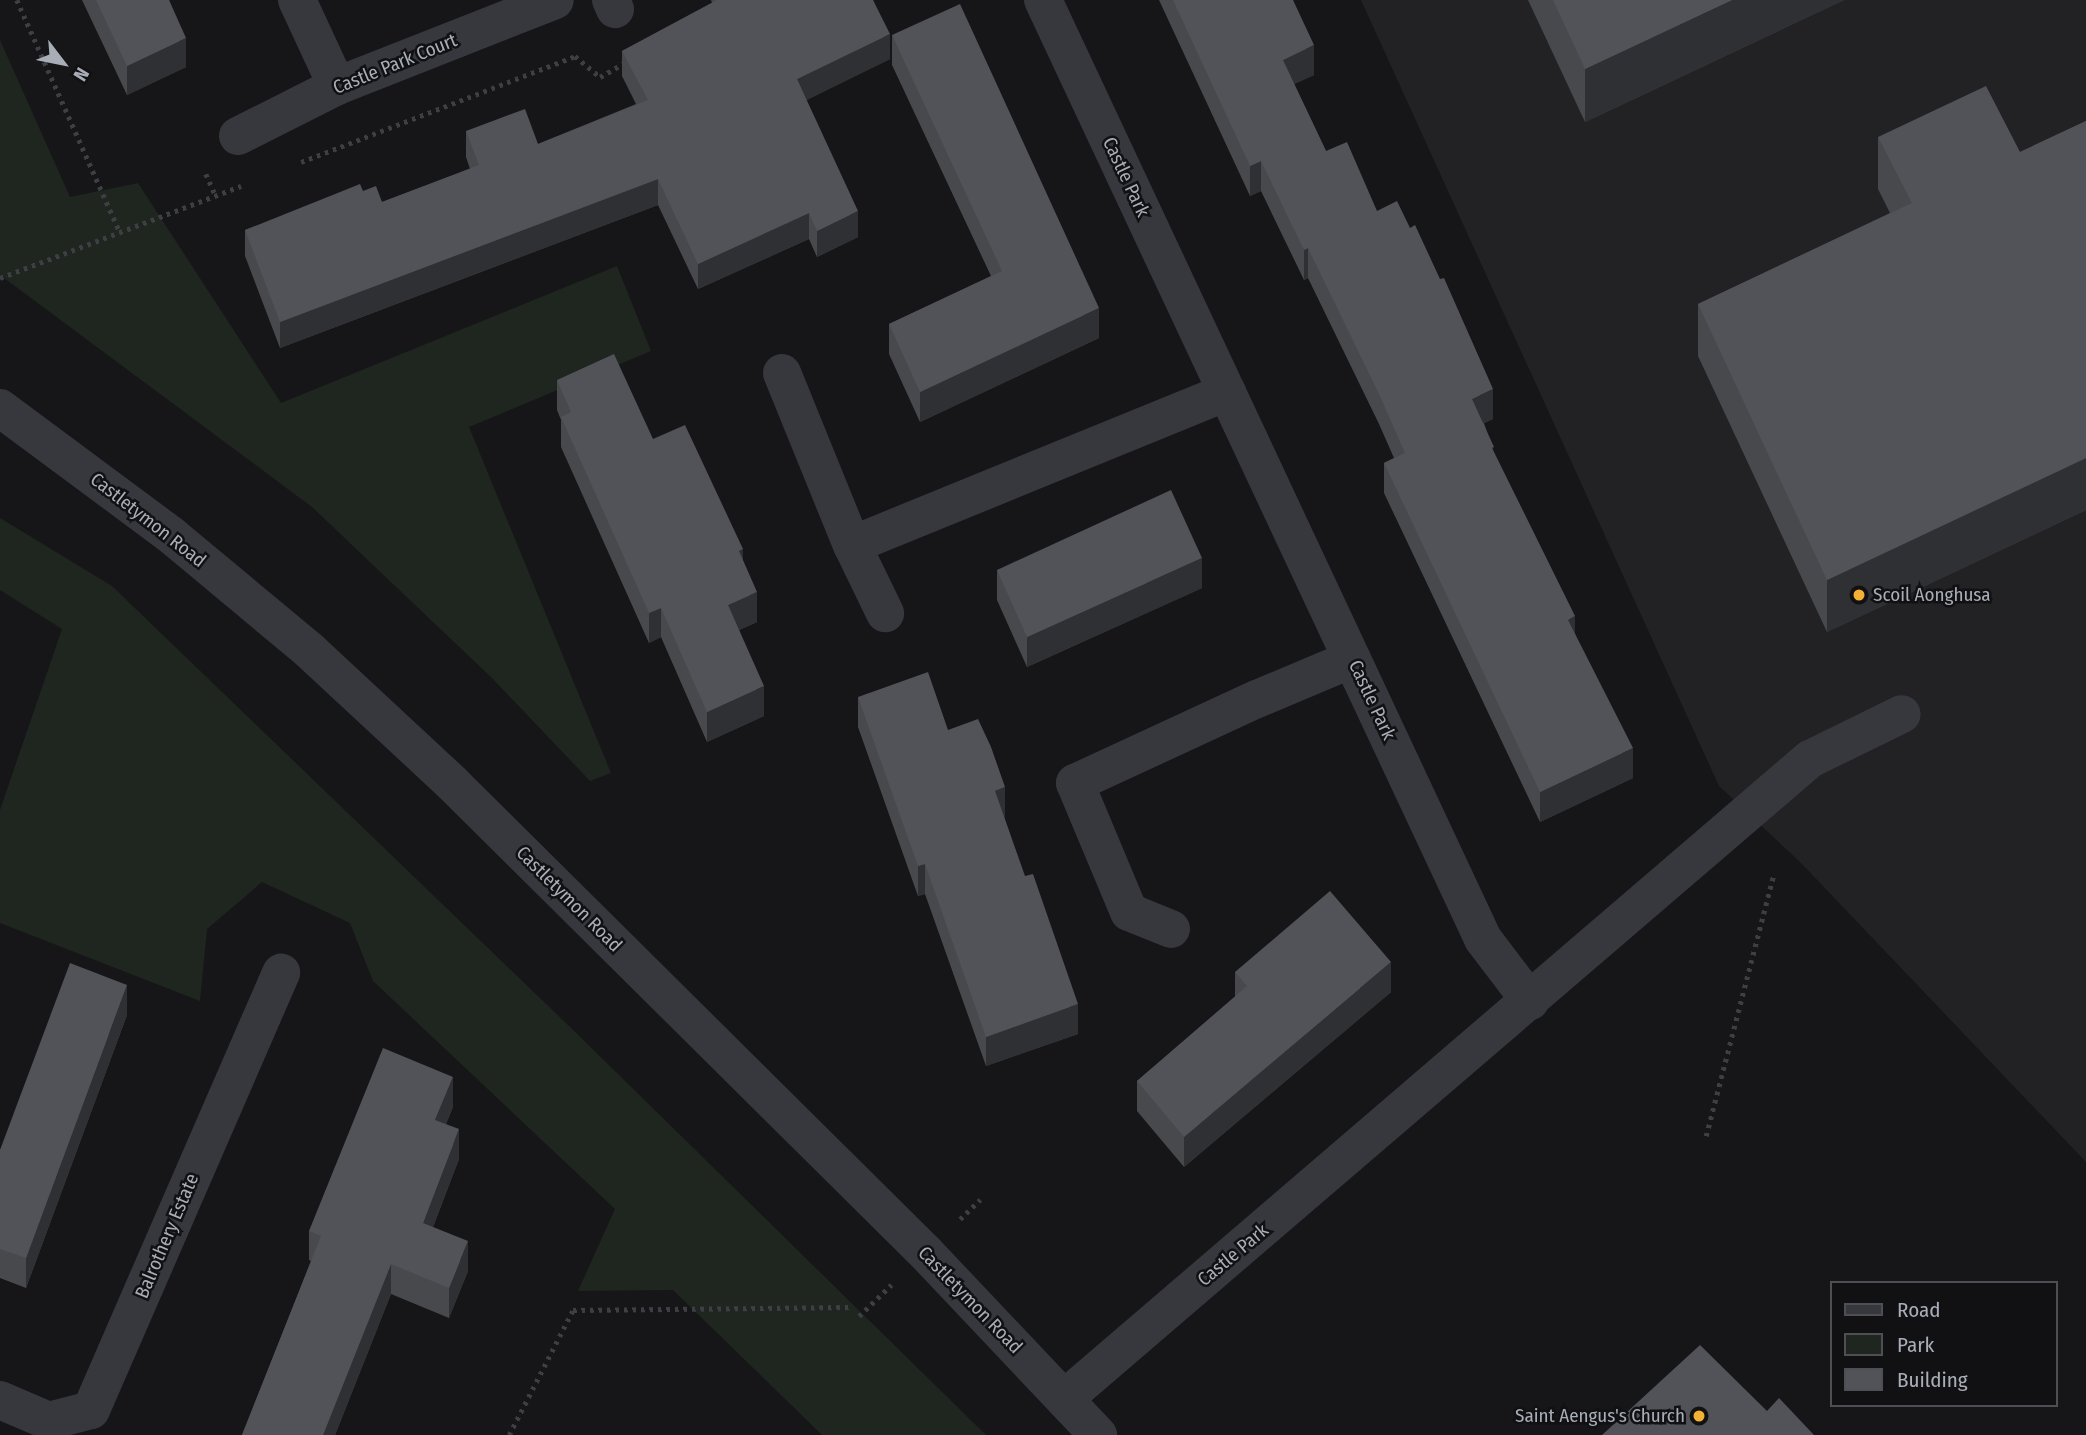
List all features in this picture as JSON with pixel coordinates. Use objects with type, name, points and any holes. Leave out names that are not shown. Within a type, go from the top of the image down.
[{"type":"street","points":[[297,0],[337,86]]},
{"type":"street","name":"Castle Park Court","points":[[238,136],[337,86],[555,0]]},
{"type":"street","name":"Castle Park","points":[[1043,0],[1483,939],[1530,1001]]},
{"type":"street","points":[[782,373],[852,545],[885,613]]},
{"type":"street","points":[[852,545],[1227,392]]},
{"type":"street","name":"Castletymon Road","points":[[0,408],[171,536],[309,650],[452,783],[925,1252],[1098,1435]]},
{"type":"street","points":[[1171,929],[1129,912],[1075,783],[1256,699],[1352,659]]},
{"type":"street","name":"Castle Park","points":[[1064,1399],[1810,759],[1902,714]]},
{"type":"street","name":"Balrothery Estate","points":[[0,1400],[49,1421],[91,1410],[281,973]]},
{"type":"path","points":[[17,0],[120,232]]},
{"type":"path","points":[[293,166],[575,57],[600,77],[636,56]]},
{"type":"path","points":[[0,278],[254,181]]},
{"type":"path","points":[[1706,1136],[1774,874]]},
{"type":"path","points":[[954,1225],[981,1200]]},
{"type":"path","points":[[859,1316],[898,1279]]},
{"type":"path","points":[[509,1435],[573,1310],[850,1307]]},
{"type":"shaded area","name":"Scoil Aonghusa","points":[[1361,0],[2086,0],[2086,1162],[1802,864],[1719,786]]},
{"type":"green space","points":[[0,40],[70,197],[138,183],[281,403],[617,266],[651,351],[469,427],[611,773],[590,781],[493,679],[312,507],[0,275]]},
{"type":"green space","points":[[0,518],[112,586],[569,1026],[986,1435],[822,1435],[673,1290],[578,1291],[615,1209],[373,981],[350,923],[262,882],[207,929],[200,1001],[0,923],[0,810],[62,629],[0,590]]},
{"type":"building","points":[[96,0],[169,0],[186,38],[127,66]]},
{"type":"building","points":[[717,0],[873,0],[890,34],[797,79],[858,211],[817,231],[809,213],[698,264],[658,179],[280,322],[245,230],[360,184],[363,191],[376,186],[382,202],[479,165],[466,131],[525,109],[538,144],[648,100],[622,51]]},
{"type":"building","points":[[1173,0],[1293,0],[1314,45],[1283,60],[1326,151],[1347,142],[1377,211],[1397,201],[1410,228],[1415,225],[1440,279],[1444,278],[1493,389],[1472,399],[1494,447],[1492,448],[1575,616],[1568,620],[1633,748],[1540,792],[1384,463],[1405,453],[1379,394],[1308,248],[1304,250],[1261,161],[1250,166]]},
{"type":"building","points":[[1553,0],[1732,0],[1585,69]]},
{"type":"building","points":[[960,4],[1099,308],[920,392],[889,324],[1002,271],[892,35]]},
{"type":"building","points":[[1986,86],[2020,152],[2086,121],[2086,458],[1827,580],[1698,304],[1912,203],[1878,137]]},
{"type":"building","points":[[614,354],[653,439],[685,425],[743,549],[739,551],[757,592],[728,605],[764,686],[707,712],[661,608],[649,613],[561,417],[571,412],[557,380]]},
{"type":"building","points":[[1171,490],[1202,558],[1027,637],[997,570]]},
{"type":"building","points":[[928,672],[948,730],[978,719],[991,747],[1005,787],[995,791],[1025,876],[1033,874],[1078,1004],[986,1037],[925,864],[918,866],[858,697]]},
{"type":"building","points":[[1330,891],[1391,962],[1184,1137],[1137,1081],[1247,986],[1235,972]]},
{"type":"building","points":[[70,963],[127,985],[26,1258],[0,1249],[0,1150]]},
{"type":"building","points":[[383,1048],[453,1077],[435,1120],[459,1129],[423,1223],[468,1241],[449,1288],[391,1264],[323,1435],[242,1435],[321,1236],[309,1231]]},
{"type":"building","points":[[1700,1345],[1767,1411],[1779,1398],[1814,1435],[1602,1435]]},
{"type":"place","name":"Scoil Aonghusa","points":[[1859,595]]},
{"type":"place","name":"Saint Aengus's Church","points":[[1699,1416]]}]
